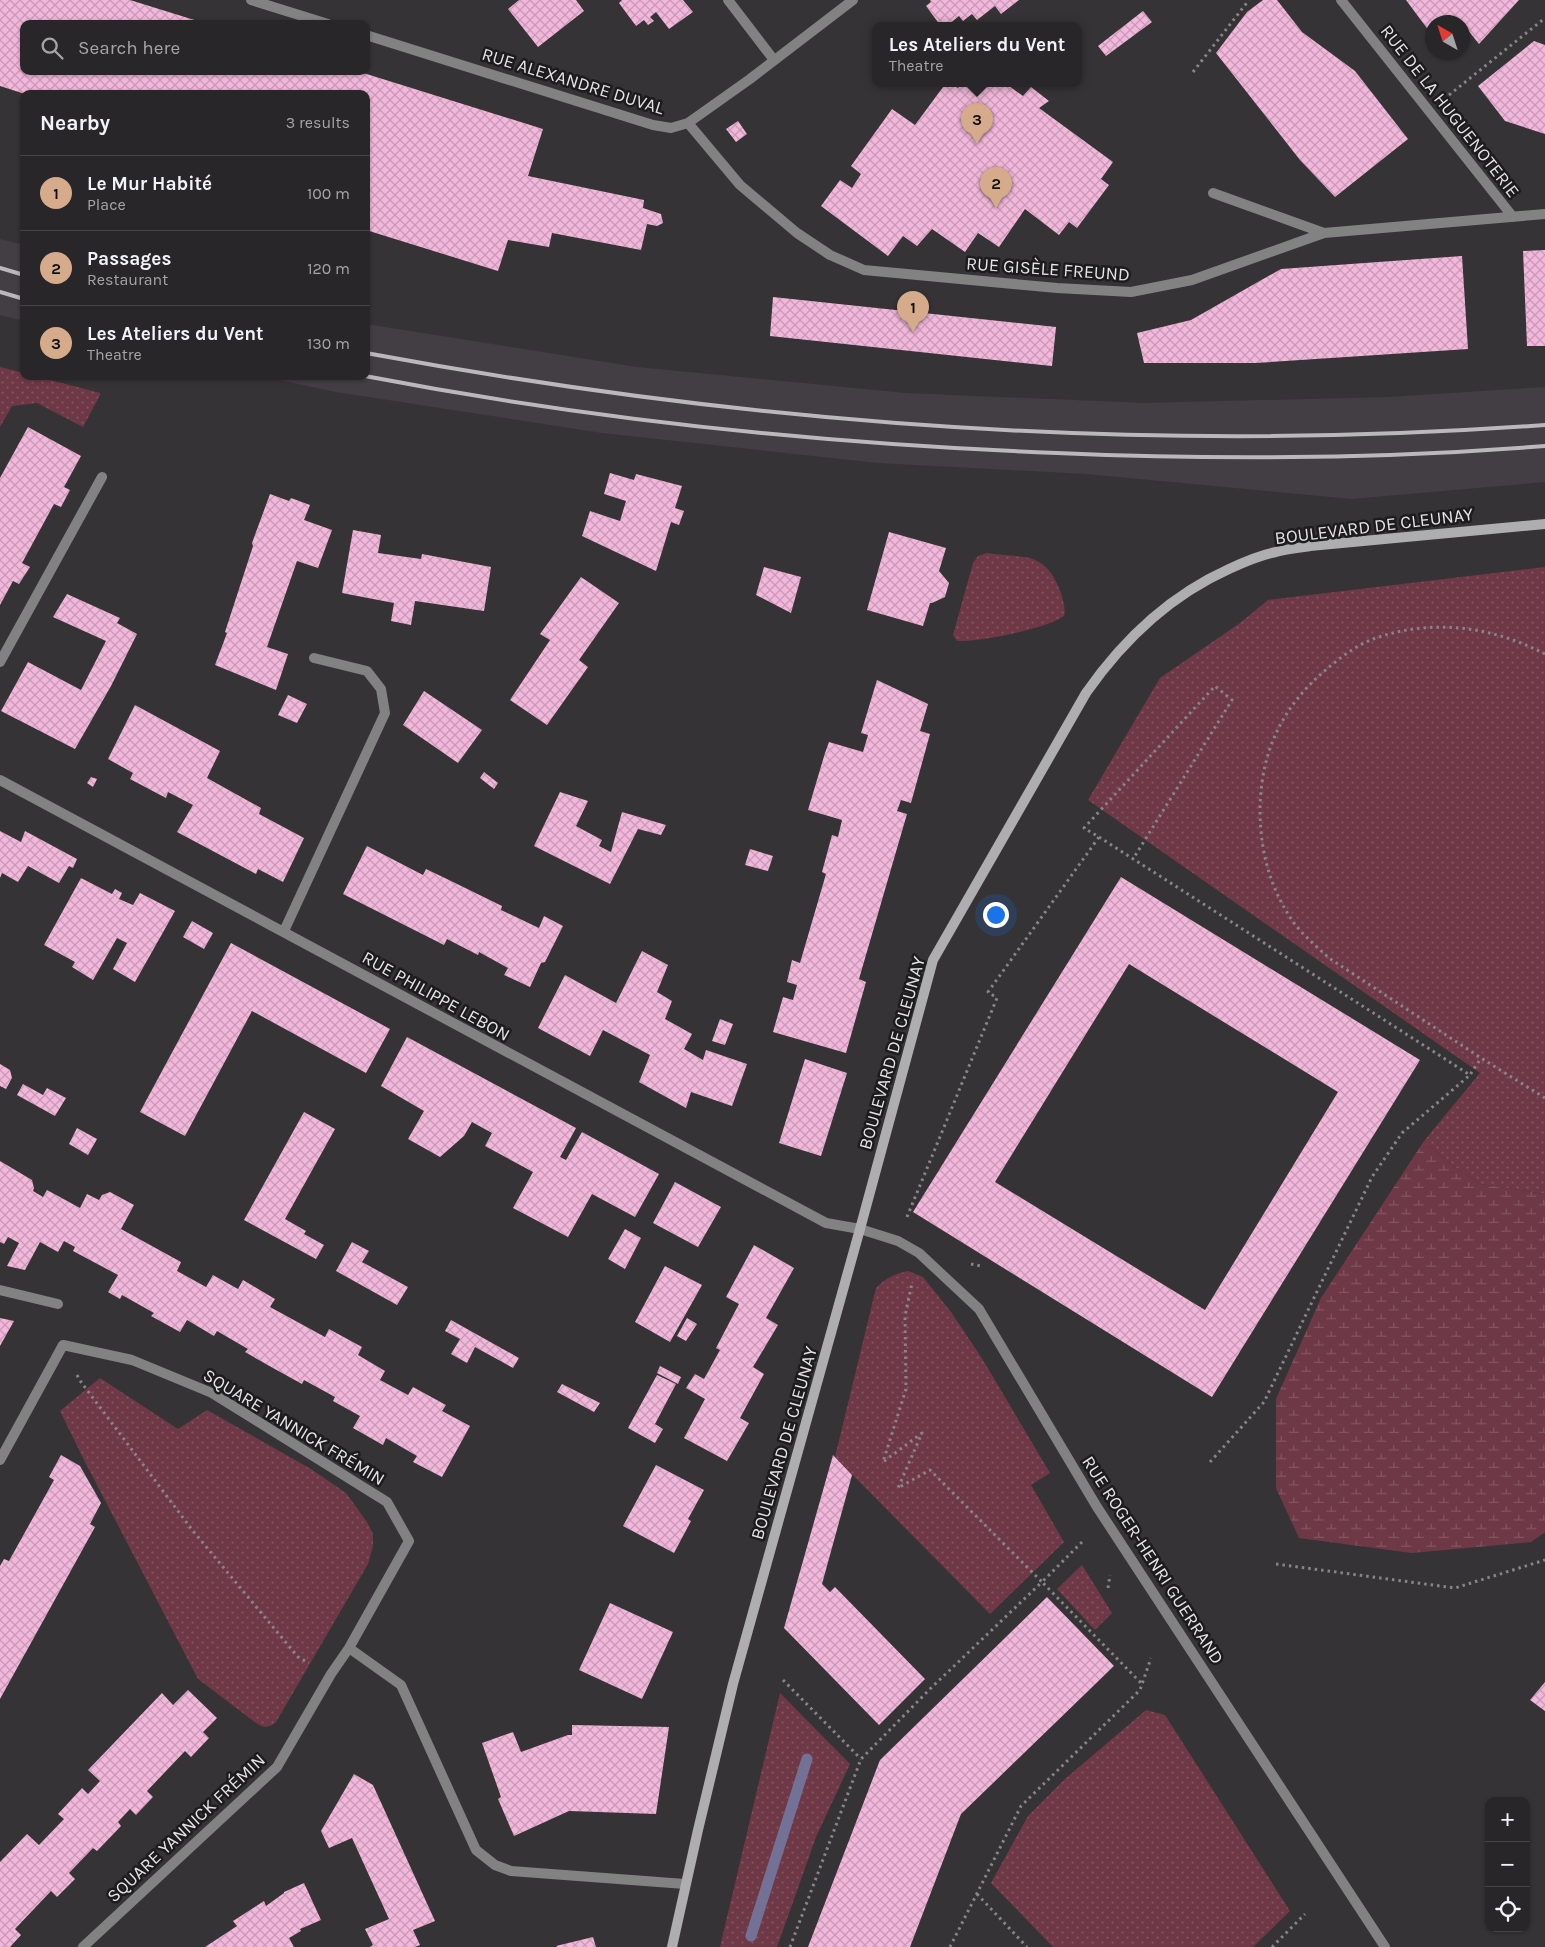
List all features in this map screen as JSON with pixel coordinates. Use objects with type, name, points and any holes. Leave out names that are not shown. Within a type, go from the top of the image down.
[{"type":"main road","name":"BOULEVARD DE CLEUNAY","points":[[672,1947],[685,1884],[733,1684],[933,960],[1086,693],[1119,651],[1153,617],[1178,597],[1208,578],[1244,562],[1274,552],[1310,546],[1545,524]]},
{"type":"street","points":[[251,0],[315,20]]},
{"type":"street","points":[[728,0],[774,60]]},
{"type":"street","name":"RUE ALEXANDRE DUVAL","points":[[370,37],[653,126],[671,128],[688,122],[750,79],[853,0]]},
{"type":"street","name":"RUE DE LA HUGUENOTERIE","points":[[1341,0],[1512,216],[1545,214]]},
{"type":"street","name":"RUE GISÈLE FREUND","points":[[688,122],[740,185],[797,233],[830,256],[864,270],[1057,288],[1131,292],[1192,280],[1324,233],[1512,216]]},
{"type":"street","points":[[1213,193],[1324,233]]},
{"type":"street","points":[[0,662],[102,477]]},
{"type":"street","points":[[284,931],[385,713],[381,689],[367,671],[314,658]]},
{"type":"street","name":"RUE PHILIPPE LEBON","points":[[0,780],[284,931],[489,1044],[826,1223],[860,1229]]},
{"type":"street","name":"RUE ROGER-HENRI GUERRAND","points":[[860,1229],[898,1241],[919,1253],[979,1309],[1097,1506],[1385,1947]]},
{"type":"street","points":[[0,1290],[58,1304]]},
{"type":"street","points":[[0,1460],[63,1345]]},
{"type":"street","name":"SQUARE YANNICK FRÉMIN","points":[[63,1345],[132,1360],[212,1393],[387,1502],[410,1541],[349,1648],[331,1674],[277,1767],[83,1947]]},
{"type":"street","points":[[349,1648],[401,1685],[476,1850],[495,1865],[511,1871],[685,1884]]},
{"type":"path","points":[[1193,72],[1248,0]]},
{"type":"path","points":[[1429,111],[1545,18]]},
{"type":"path","points":[[1545,654],[1504,636],[1453,627],[1421,628],[1372,639],[1340,658],[1308,684],[1283,719],[1268,752],[1261,788],[1260,819],[1263,853],[1270,878],[1281,902],[1295,924],[1329,958],[1480,1058],[1545,1098]]},
{"type":"path","points":[[1133,858],[1232,700],[1216,686],[1084,828],[1470,1075]]},
{"type":"path","points":[[898,1241],[997,998],[988,992],[1099,837]]},
{"type":"path","points":[[1210,1462],[1264,1402],[1377,1170],[1402,1133],[1470,1075],[1480,1058]]},
{"type":"path","points":[[919,1253],[905,1316],[906,1389],[883,1462],[922,1433],[898,1488],[930,1470],[1143,1684]]},
{"type":"path","points":[[63,1345],[80,1382],[193,1531],[298,1657],[331,1674]]},
{"type":"path","points":[[790,1947],[861,1759],[930,1689],[1082,1542]]},
{"type":"path","points":[[1276,1564],[1455,1588],[1545,1560]]},
{"type":"path","points":[[950,1947],[1021,1806],[1140,1690],[1151,1658]]},
{"type":"path","points":[[783,1680],[861,1759]]},
{"type":"path","points":[[977,1894],[1027,1947]]},
{"type":"path","points":[[1272,1947],[1306,1914]]},
{"type":"shaded area","points":[[0,239],[20,244],[20,320],[0,315]]},
{"type":"shaded area","points":[[370,325],[637,367],[906,393],[1145,403],[1388,397],[1545,387],[1545,482],[1352,499],[1086,474],[878,463],[602,433],[336,392],[280,380],[370,380]]},
{"type":"green space","points":[[0,367],[20,372],[20,380],[50,380],[100,393],[83,427],[37,403],[12,406],[0,427]]},
{"type":"green space","points":[[987,553],[1023,557],[1041,563],[1055,579],[1061,593],[1064,616],[1043,626],[1012,634],[957,641],[953,635],[973,563],[978,556]]},
{"type":"green space","points":[[1545,567],[1545,1194],[1481,1184],[1452,1165],[1424,1141],[1480,1073],[1088,800],[1160,678],[1240,623],[1268,600]]},
{"type":"green space","points":[[1424,1141],[1452,1165],[1481,1184],[1545,1194],[1545,1532],[1531,1542],[1412,1553],[1299,1538],[1276,1488],[1276,1399],[1321,1298]]},
{"type":"green space","points":[[908,1271],[923,1277],[951,1312],[983,1360],[1050,1473],[1031,1485],[1064,1542],[990,1614],[835,1457],[876,1288],[890,1277]]},
{"type":"green space","points":[[100,1378],[178,1429],[207,1410],[311,1469],[346,1493],[367,1522],[373,1534],[373,1546],[368,1564],[276,1722],[269,1726],[262,1726],[256,1723],[198,1679],[60,1411]]},
{"type":"green space","points":[[1082,1565],[1112,1613],[1095,1630],[1057,1589]]},
{"type":"green space","points":[[780,1693],[850,1764],[816,1837],[777,1947],[720,1947]]},
{"type":"green space","points":[[1146,1710],[1165,1715],[1290,1911],[1253,1947],[1053,1947],[991,1883],[1028,1816],[1065,1779]]},
{"type":"building","points":[[0,0],[130,0],[194,20],[20,20],[20,75],[370,75],[543,129],[528,176],[644,200],[643,208],[661,214],[663,223],[657,226],[647,224],[641,250],[552,233],[549,247],[508,240],[498,271],[370,231],[370,90],[20,90],[20,92],[0,86]]},
{"type":"building","points":[[519,0],[576,0],[584,11],[538,47],[508,9]]},
{"type":"building","points":[[622,0],[683,0],[693,12],[669,29],[656,12],[650,17],[654,21],[648,25],[644,20],[636,26],[619,3]]},
{"type":"building","points":[[930,0],[1019,0],[1001,14],[995,6],[977,20],[972,14],[963,21],[959,16],[952,22],[938,22],[926,6],[931,2]]},
{"type":"building","points":[[1263,0],[1277,0],[1302,32],[1355,71],[1408,139],[1335,197],[1300,160],[1216,53],[1247,12]]},
{"type":"building","points":[[1406,0],[1519,0],[1479,44],[1470,33],[1470,15],[1425,15],[1425,26]]},
{"type":"building","points":[[1143,11],[1152,22],[1106,56],[1098,46]]},
{"type":"building","points":[[1534,41],[1545,45],[1545,134],[1505,121],[1478,86]]},
{"type":"building","points":[[943,87],[1011,87],[1023,96],[1031,87],[1049,101],[1039,108],[1113,162],[1101,179],[1109,185],[1077,228],[1069,222],[1059,235],[1025,209],[999,247],[978,233],[965,252],[932,229],[917,246],[903,236],[888,256],[821,206],[840,180],[852,188],[861,174],[851,166],[892,109],[915,125]]},
{"type":"building","points":[[738,121],[747,134],[736,142],[726,129]]},
{"type":"building","points":[[1545,250],[1545,346],[1527,346],[1523,251]]},
{"type":"building","points":[[1462,256],[1468,349],[1255,363],[1144,363],[1137,333],[1191,320],[1281,269]]},
{"type":"building","points":[[773,297],[1056,327],[1052,366],[770,336]]},
{"type":"building","points":[[28,427],[81,456],[64,487],[70,490],[61,507],[54,504],[22,563],[30,567],[19,584],[13,581],[0,605],[0,478]]},
{"type":"building","points":[[610,473],[634,480],[636,474],[682,486],[675,508],[684,511],[679,525],[671,522],[656,571],[582,536],[590,511],[620,521],[626,501],[604,494]]},
{"type":"building","points":[[270,494],[289,501],[291,498],[310,505],[304,520],[332,530],[318,568],[297,561],[267,647],[288,654],[276,690],[215,665],[227,633],[225,632],[253,546],[252,543]]},
{"type":"building","points":[[353,530],[381,535],[378,553],[421,559],[422,554],[491,567],[484,611],[415,601],[411,625],[391,621],[394,603],[342,593]]},
{"type":"building","points":[[889,532],[946,548],[939,571],[949,583],[945,597],[930,603],[923,626],[867,610]]},
{"type":"building","points":[[764,567],[801,577],[791,613],[756,595]]},
{"type":"building","points":[[581,577],[619,603],[579,660],[588,667],[547,725],[510,700],[550,640],[540,634]]},
{"type":"building","points":[[67,594],[120,618],[117,623],[137,634],[111,686],[75,749],[1,711],[28,662],[81,690],[106,641],[53,617]]},
{"type":"building","points":[[877,680],[928,704],[920,731],[930,734],[911,803],[901,800],[897,811],[907,814],[859,979],[866,982],[846,1053],[773,1032],[783,997],[793,1000],[797,985],[787,982],[792,960],[800,963],[826,874],[822,872],[832,835],[838,837],[842,820],[808,810],[829,742],[863,752],[868,735],[861,733]]},
{"type":"building","points":[[424,691],[482,730],[458,763],[403,725]]},
{"type":"building","points":[[288,695],[307,704],[297,723],[278,715]]},
{"type":"building","points":[[135,705],[220,751],[207,778],[261,808],[259,814],[304,838],[283,882],[258,869],[256,874],[177,832],[193,805],[168,792],[166,798],[130,779],[133,773],[108,759]]},
{"type":"building","points":[[484,772],[498,783],[494,789],[480,778]]},
{"type":"building","points":[[91,777],[97,779],[93,787],[87,783]]},
{"type":"building","points":[[560,792],[588,801],[576,826],[602,840],[599,846],[611,852],[622,812],[666,825],[661,835],[638,829],[610,884],[534,846]]},
{"type":"building","points":[[0,831],[21,842],[25,831],[77,859],[73,868],[69,866],[59,883],[28,866],[18,882],[2,873],[0,878]]},
{"type":"building","points":[[367,846],[423,875],[426,869],[502,906],[501,910],[539,928],[544,916],[563,926],[545,962],[541,963],[530,987],[504,975],[508,968],[479,952],[478,955],[447,939],[444,945],[343,894]]},
{"type":"building","points":[[750,849],[773,856],[768,871],[745,865]]},
{"type":"building","points":[[1121,877],[1420,1060],[1212,1397],[913,1212]],"holes":[[[1129,964],[1338,1092],[1205,1310],[995,1182]]]},
{"type":"building","points":[[81,878],[112,894],[115,889],[122,893],[119,899],[133,905],[140,893],[175,911],[135,982],[113,969],[127,943],[117,938],[93,980],[72,967],[75,962],[44,945]]},
{"type":"building","points":[[192,921],[213,933],[204,949],[183,937]]},
{"type":"building","points":[[231,943],[390,1029],[366,1073],[252,1011],[185,1136],[140,1112]]},
{"type":"building","points":[[642,951],[668,965],[657,992],[672,1001],[665,1019],[692,1034],[684,1049],[703,1060],[706,1050],[747,1064],[732,1106],[691,1092],[686,1108],[639,1082],[650,1055],[603,1030],[590,1056],[538,1028],[565,975],[616,1003]]},
{"type":"building","points":[[720,1019],[733,1024],[725,1045],[712,1041]]},
{"type":"building","points":[[407,1037],[576,1128],[560,1157],[566,1160],[582,1132],[659,1174],[635,1217],[592,1194],[568,1237],[513,1208],[533,1172],[485,1146],[492,1133],[472,1122],[464,1136],[440,1157],[408,1139],[424,1111],[381,1086]]},
{"type":"building","points":[[805,1059],[847,1073],[821,1156],[779,1143]]},
{"type":"building","points":[[0,1064],[10,1070],[12,1078],[6,1089],[0,1086]]},
{"type":"building","points":[[23,1084],[43,1095],[47,1088],[66,1098],[55,1116],[17,1095]]},
{"type":"building","points":[[304,1112],[335,1129],[285,1219],[306,1231],[304,1234],[324,1245],[316,1259],[244,1220]]},
{"type":"building","points":[[77,1128],[97,1139],[88,1155],[69,1144]]},
{"type":"building","points":[[0,1161],[32,1180],[33,1191],[43,1197],[47,1190],[80,1208],[87,1194],[99,1200],[102,1195],[110,1192],[134,1205],[121,1229],[181,1262],[177,1271],[206,1287],[213,1275],[238,1289],[243,1280],[275,1299],[270,1307],[325,1337],[329,1329],[362,1347],[358,1355],[385,1371],[380,1380],[408,1395],[413,1387],[446,1405],[442,1411],[470,1426],[442,1477],[413,1462],[417,1456],[386,1438],[383,1445],[353,1428],[360,1416],[333,1401],[335,1397],[304,1380],[302,1384],[273,1368],[245,1352],[248,1349],[217,1331],[214,1336],[187,1320],[180,1332],[151,1316],[154,1313],[122,1295],[120,1299],[108,1292],[118,1275],[73,1251],[75,1247],[64,1241],[58,1252],[40,1242],[25,1270],[7,1266],[19,1243],[8,1237],[4,1244],[0,1242]]},
{"type":"building","points":[[675,1182],[721,1207],[698,1247],[653,1223]]},
{"type":"building","points":[[625,1229],[641,1238],[625,1269],[608,1259]]},
{"type":"building","points":[[352,1242],[369,1251],[362,1262],[408,1287],[397,1305],[336,1271]]},
{"type":"building","points":[[754,1245],[794,1268],[766,1318],[778,1325],[753,1367],[764,1374],[740,1418],[749,1423],[727,1461],[684,1438],[705,1399],[686,1388],[695,1374],[704,1379],[720,1350],[716,1348],[739,1304],[726,1297]]},
{"type":"building","points":[[665,1266],[702,1285],[670,1342],[635,1322]]},
{"type":"building","points":[[0,1318],[14,1321],[0,1346]]},
{"type":"building","points":[[687,1318],[697,1324],[686,1341],[677,1336]]},
{"type":"building","points":[[451,1320],[519,1358],[513,1368],[475,1347],[467,1363],[451,1354],[460,1339],[445,1331]]},
{"type":"building","points":[[660,1366],[681,1377],[678,1384],[657,1373]]},
{"type":"building","points":[[657,1375],[676,1384],[655,1424],[663,1429],[655,1443],[628,1428]]},
{"type":"building","points":[[562,1384],[600,1403],[594,1412],[557,1392]]},
{"type":"building","points":[[61,1455],[80,1466],[101,1503],[90,1524],[95,1527],[0,1699],[0,1566],[4,1559],[9,1561],[54,1480],[49,1477]]},
{"type":"building","points":[[833,1455],[852,1475],[822,1584],[830,1592],[835,1587],[925,1679],[879,1725],[784,1628]]},
{"type":"building","points":[[656,1465],[704,1490],[688,1519],[691,1521],[674,1553],[623,1526]]},
{"type":"building","points":[[1047,1597],[1114,1666],[961,1814],[910,1947],[808,1947],[880,1760]]},
{"type":"building","points":[[610,1603],[673,1632],[642,1699],[579,1670]]},
{"type":"building","points":[[1545,1682],[1545,1711],[1530,1700]]},
{"type":"building","points":[[188,1690],[217,1718],[203,1732],[209,1738],[191,1757],[185,1751],[147,1791],[153,1797],[136,1815],[130,1809],[118,1822],[121,1826],[97,1851],[93,1848],[69,1873],[75,1879],[57,1897],[51,1891],[15,1929],[21,1935],[10,1947],[0,1947],[0,1862],[27,1834],[39,1845],[64,1819],[58,1814],[82,1788],[88,1794],[100,1781],[88,1770],[162,1693],[173,1705]]},
{"type":"building","points":[[572,1725],[669,1727],[656,1814],[569,1811],[514,1836],[498,1799],[501,1797],[482,1743],[513,1732],[521,1752],[572,1735]]},
{"type":"building","points":[[354,1774],[373,1785],[435,1921],[413,1930],[420,1945],[415,1947],[370,1947],[373,1945],[365,1929],[389,1919],[352,1838],[329,1848],[321,1831]]},
{"type":"building","points":[[304,1883],[321,1920],[300,1929],[301,1931],[289,1938],[294,1947],[205,1947],[237,1926],[233,1921],[264,1901],[266,1906],[284,1892]]},
{"type":"building","points":[[593,1937],[596,1947],[556,1946]]},
{"type":"waterway","points":[[751,1936],[807,1759]]},
{"type":"railway","points":[[0,268],[20,274]]},
{"type":"railway","points":[[0,292],[20,298]]},
{"type":"railway","points":[[370,354],[512,378],[658,399],[806,415],[953,427],[1101,434],[1249,436],[1397,433],[1545,425]]},
{"type":"railway","points":[[370,377],[537,405],[710,428],[970,449],[1179,457],[1301,457],[1423,454],[1545,446]]},
{"type":"place","name":"Les Ateliers du Vent","points":[[977,144]]},
{"type":"place","name":"Passages","points":[[996,208]]},
{"type":"place","name":"Le Mur Habité","points":[[913,332]]}]
